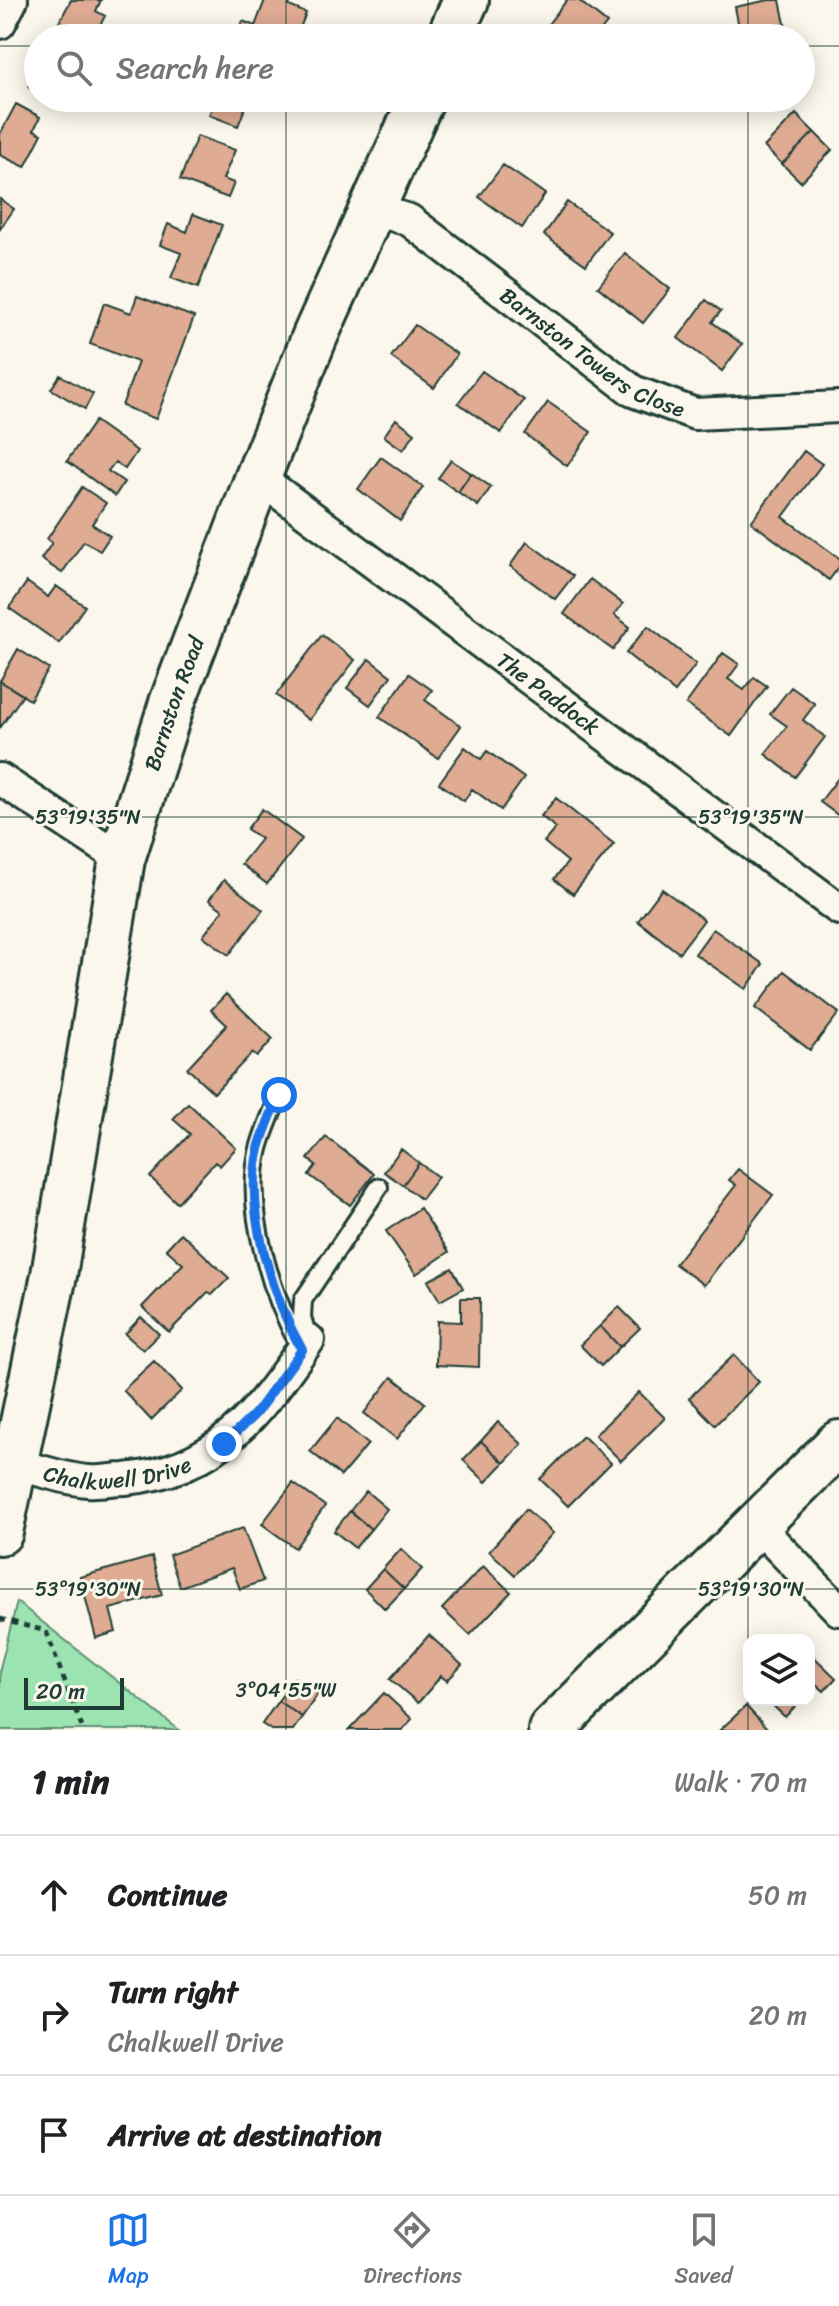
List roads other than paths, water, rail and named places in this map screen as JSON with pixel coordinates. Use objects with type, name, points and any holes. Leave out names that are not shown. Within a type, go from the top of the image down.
[{"type":"main road","points":[[455,24],[466,0]]},
{"type":"main road","name":"Barnston Road","points":[[0,1532],[54,1275],[122,859],[172,703],[258,477],[315,336],[416,112]]},
{"type":"main road","points":[[551,1730],[839,1443]]},
{"type":"street","points":[[0,23],[12,0]]},
{"type":"street","name":"Barnston Towers Close","points":[[372,209],[409,220],[633,391],[695,414],[839,407]]},
{"type":"street","name":"The Paddock","points":[[258,477],[839,909]]},
{"type":"street","points":[[0,779],[122,859]]},
{"type":"street","name":"Chalkwell Drive","points":[[16,1464],[89,1481],[149,1476],[190,1463],[224,1444],[255,1414],[305,1345]]},
{"type":"street","points":[[756,1524],[839,1610]]},
{"type":"lane","points":[[279,1095],[258,1152],[255,1194],[279,1304],[305,1345]]},
{"type":"lane","points":[[305,1345],[303,1300],[379,1187]]}]
